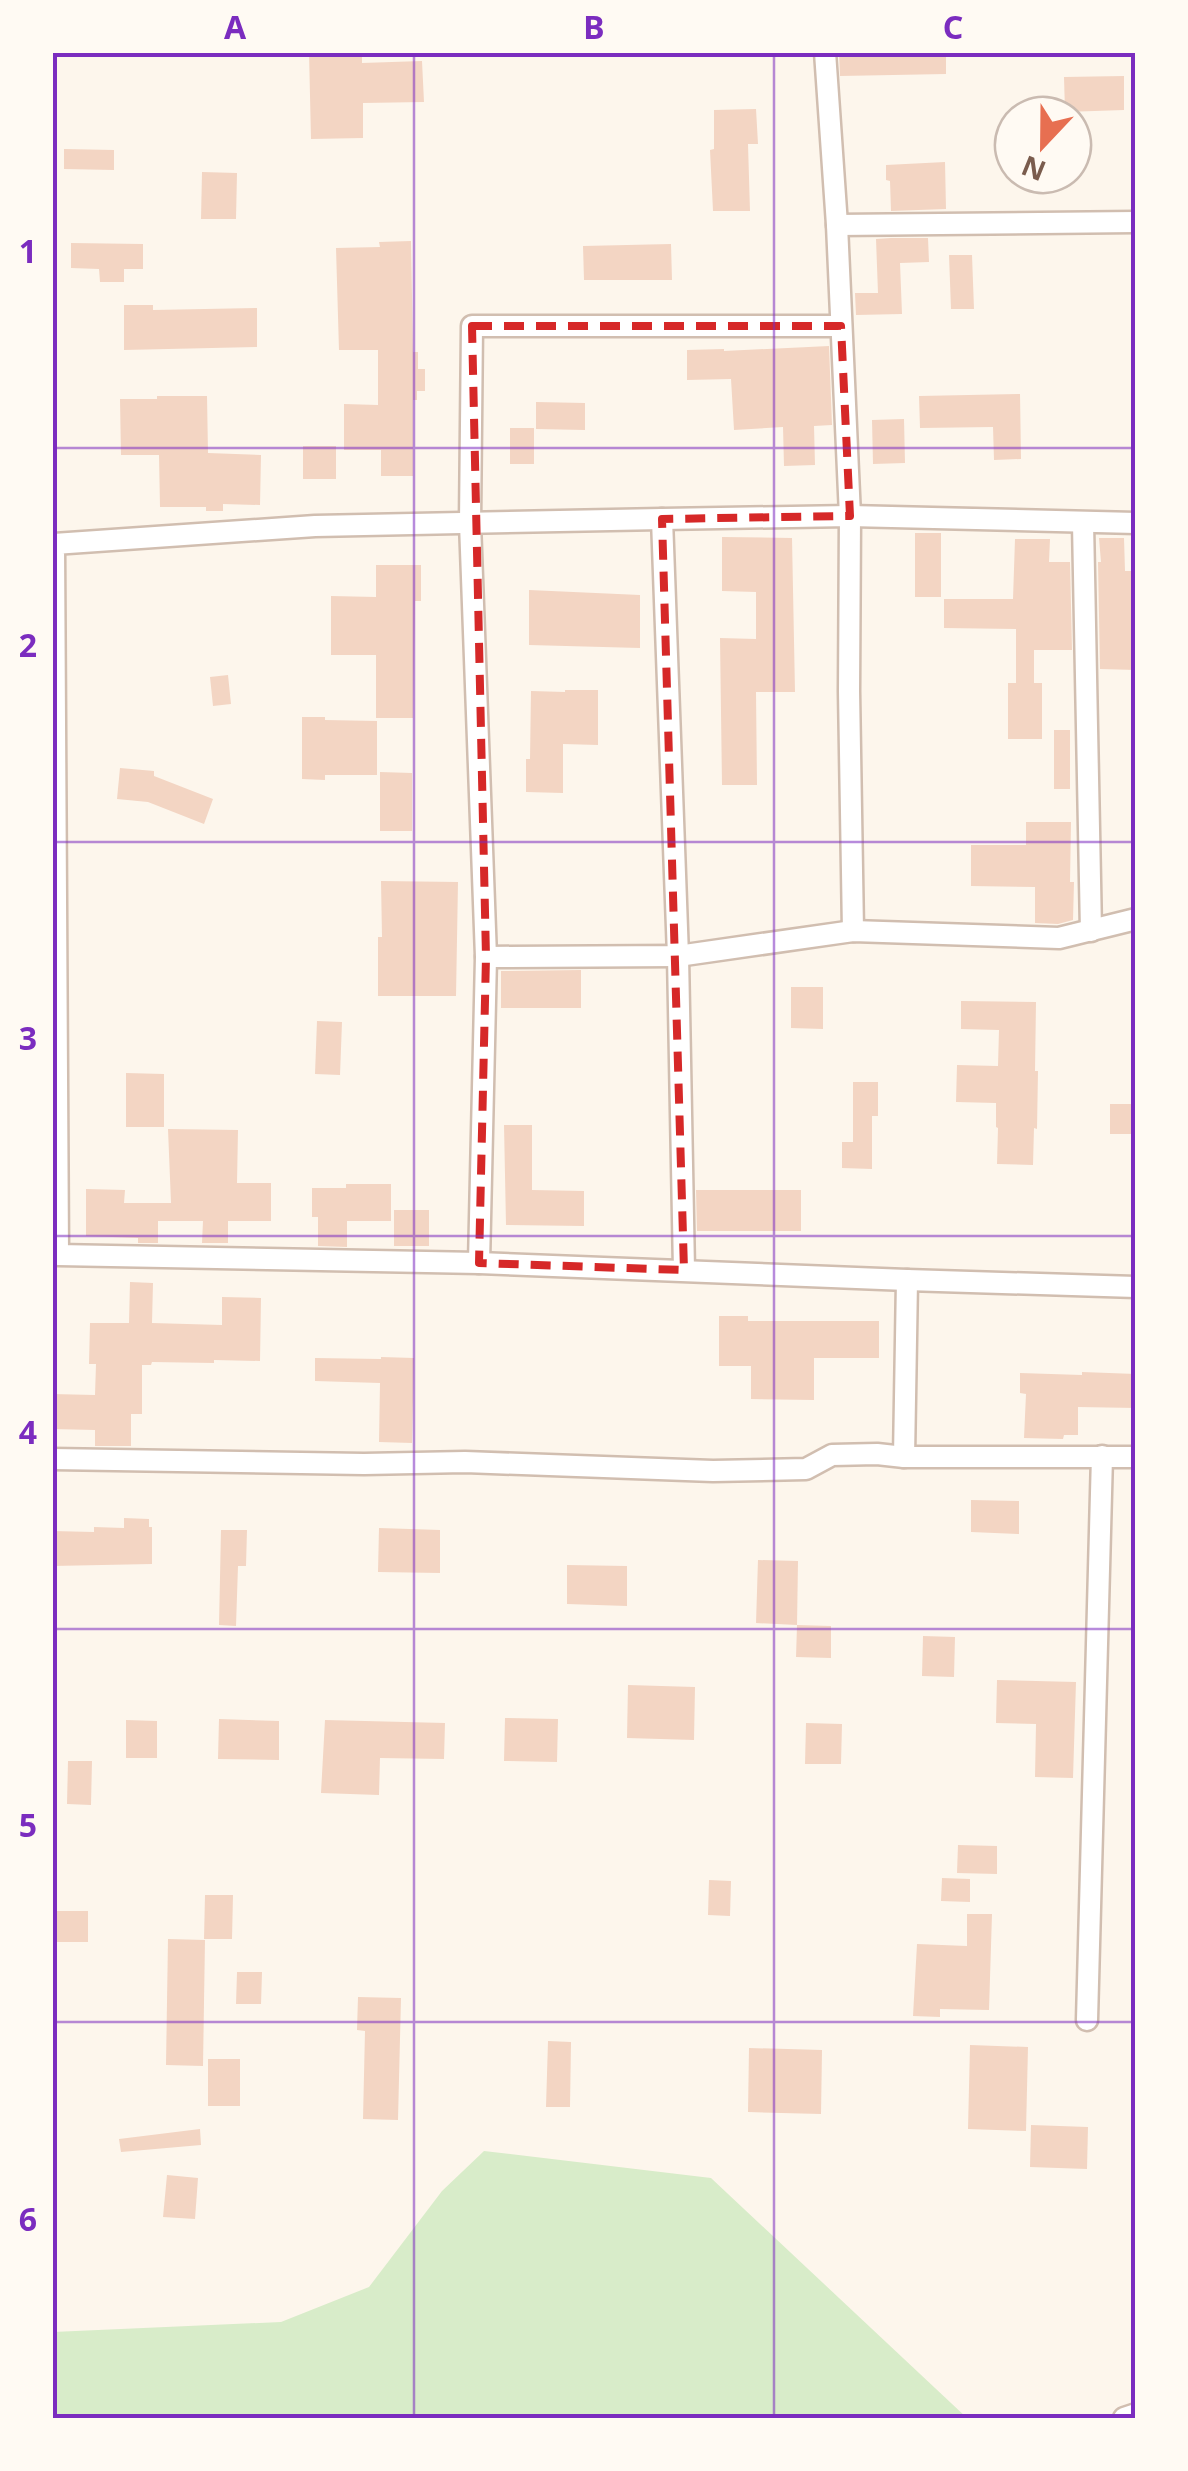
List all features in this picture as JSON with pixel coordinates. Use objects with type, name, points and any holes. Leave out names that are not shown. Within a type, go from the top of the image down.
[{"type":"street","points":[[824,52],[850,516],[853,931]]},
{"type":"street","points":[[836,225],[1136,222]]},
{"type":"street","points":[[479,1262],[486,957],[470,523],[472,326],[841,326]]},
{"type":"street","points":[[1136,523],[850,516],[662,519],[315,526],[54,544],[58,1254],[479,1262],[1136,1287]]},
{"type":"street","points":[[662,519],[678,956],[684,1270]]},
{"type":"street","points":[[1083,523],[1091,931]]},
{"type":"street","points":[[486,957],[678,956],[853,931],[1059,938],[1136,920]]},
{"type":"street","points":[[904,1457],[907,1280]]},
{"type":"street","points":[[52,1459],[464,1462],[714,1471],[806,1469],[832,1455],[1136,1457]]},
{"type":"street","points":[[1087,2020],[1102,1456]]},
{"type":"street","points":[[1124,2418],[1136,2414]]},
{"type":"highlighted area","points":[[472,326],[841,326],[850,516],[662,519],[684,1270],[479,1263],[486,957]]},
{"type":"green space","points":[[484,2151],[711,2178],[967,2418],[53,2418],[53,2332],[281,2322],[369,2287],[442,2191]]},
{"type":"building","points":[[309,52],[362,52],[362,63],[422,61],[424,102],[363,103],[363,138],[311,139]]},
{"type":"building","points":[[839,52],[946,52],[946,74],[840,76]]},
{"type":"building","points":[[1124,76],[1124,110],[1093,111],[1093,95],[1065,95],[1064,77]]},
{"type":"building","points":[[756,109],[758,144],[748,144],[750,211],[713,211],[710,150],[714,149],[714,110]]},
{"type":"building","points":[[64,149],[114,150],[114,170],[64,169]]},
{"type":"building","points":[[945,162],[946,209],[891,211],[886,165]]},
{"type":"building","points":[[202,172],[237,173],[236,219],[201,219]]},
{"type":"building","points":[[928,238],[929,262],[900,263],[902,314],[856,315],[855,293],[878,293],[876,239]]},
{"type":"building","points":[[411,241],[413,352],[418,352],[418,369],[425,369],[425,391],[417,391],[417,400],[413,400],[413,476],[381,476],[381,450],[344,450],[344,404],[378,405],[378,350],[339,350],[336,248],[380,247],[379,242]]},
{"type":"building","points":[[71,243],[143,244],[143,269],[124,269],[124,282],[100,282],[99,269],[71,268]]},
{"type":"building","points":[[671,244],[672,280],[584,280],[583,246]]},
{"type":"building","points":[[949,255],[972,255],[974,309],[951,309]]},
{"type":"building","points":[[124,305],[153,305],[153,310],[257,308],[257,347],[124,350]]},
{"type":"building","points":[[829,346],[832,425],[814,426],[815,465],[784,466],[783,427],[734,430],[731,379],[687,380],[687,350]]},
{"type":"building","points":[[1020,394],[1021,459],[994,460],[993,427],[920,428],[919,396]]},
{"type":"building","points":[[207,396],[208,453],[261,455],[260,505],[223,504],[223,511],[160,507],[159,455],[121,455],[120,399]]},
{"type":"building","points":[[536,402],[585,403],[585,430],[536,429]]},
{"type":"building","points":[[904,419],[905,463],[873,464],[872,420]]},
{"type":"building","points":[[510,428],[534,428],[534,464],[510,464]]},
{"type":"building","points":[[303,446],[336,446],[336,479],[303,479]]},
{"type":"building","points":[[915,533],[941,533],[941,597],[915,597]]},
{"type":"building","points":[[722,537],[792,538],[795,692],[756,692],[757,785],[722,785],[720,638],[756,639],[756,592],[722,591]]},
{"type":"building","points":[[1099,538],[1124,538],[1125,571],[1136,571],[1136,670],[1100,669]]},
{"type":"building","points":[[1015,539],[1050,539],[1049,562],[1070,562],[1072,650],[1034,650],[1034,683],[1042,683],[1042,739],[1008,739],[1008,683],[1016,683],[1016,629],[944,628],[944,599],[1013,599]]},
{"type":"building","points":[[376,565],[421,565],[421,601],[415,601],[413,718],[376,718],[376,655],[331,655],[331,596],[376,597]]},
{"type":"building","points":[[529,590],[640,595],[640,648],[529,645]]},
{"type":"building","points":[[228,675],[231,704],[213,706],[210,677]]},
{"type":"building","points":[[598,690],[598,745],[563,744],[563,793],[526,792],[531,691]]},
{"type":"building","points":[[302,717],[377,721],[377,775],[302,779]]},
{"type":"building","points":[[1054,730],[1070,730],[1070,789],[1054,789]]},
{"type":"building","points":[[120,768],[154,771],[154,776],[213,799],[204,824],[148,802],[117,799]]},
{"type":"building","points":[[380,772],[412,773],[412,831],[380,831]]},
{"type":"building","points":[[1026,822],[1071,822],[1073,920],[1035,923],[1035,887],[971,886],[971,845],[1026,845]]},
{"type":"building","points":[[381,881],[458,882],[456,996],[378,996]]},
{"type":"building","points":[[581,970],[581,1008],[501,1008],[501,971]]},
{"type":"building","points":[[791,987],[823,987],[823,1029],[791,1028]]},
{"type":"building","points":[[961,1001],[1036,1002],[1037,1129],[1034,1128],[1033,1165],[997,1164],[996,1103],[956,1102],[957,1065],[998,1066],[999,1030],[961,1029]]},
{"type":"building","points":[[317,1021],[342,1022],[340,1075],[315,1074]]},
{"type":"building","points":[[126,1073],[164,1074],[164,1127],[126,1127]]},
{"type":"building","points":[[853,1082],[878,1082],[878,1116],[872,1116],[872,1169],[842,1168],[842,1142],[853,1142]]},
{"type":"building","points":[[1110,1104],[1136,1104],[1136,1134],[1110,1134]]},
{"type":"building","points":[[504,1125],[532,1125],[532,1190],[584,1191],[584,1226],[506,1225]]},
{"type":"building","points":[[168,1129],[238,1130],[237,1183],[271,1183],[271,1221],[228,1221],[228,1243],[202,1243],[203,1221],[158,1221],[158,1243],[138,1243],[138,1238],[86,1236],[86,1189],[125,1190],[124,1203],[171,1203]]},
{"type":"building","points":[[346,1184],[391,1184],[391,1221],[347,1221],[347,1247],[318,1246],[312,1188],[346,1188]]},
{"type":"building","points":[[696,1190],[801,1190],[801,1231],[697,1231]]},
{"type":"building","points":[[394,1210],[429,1210],[429,1246],[394,1246]]},
{"type":"building","points":[[130,1282],[153,1283],[152,1323],[222,1325],[222,1297],[261,1298],[260,1361],[142,1365],[142,1414],[131,1414],[131,1446],[95,1446],[95,1430],[52,1429],[52,1394],[95,1395],[96,1364],[89,1364],[90,1323],[129,1323]]},
{"type":"building","points":[[719,1316],[748,1316],[748,1321],[879,1321],[879,1358],[814,1358],[814,1400],[751,1399],[751,1366],[719,1366]]},
{"type":"building","points":[[315,1358],[414,1358],[412,1443],[379,1442],[380,1383],[315,1381]]},
{"type":"building","points":[[1020,1373],[1136,1374],[1136,1408],[1078,1407],[1078,1435],[1064,1435],[1063,1439],[1024,1438],[1026,1394],[1020,1393]]},
{"type":"building","points":[[971,1500],[1019,1501],[1019,1534],[971,1532]]},
{"type":"building","points":[[124,1518],[149,1519],[152,1564],[52,1566],[52,1531],[124,1528]]},
{"type":"building","points":[[379,1528],[440,1530],[440,1573],[378,1572]]},
{"type":"building","points":[[221,1530],[247,1530],[246,1566],[238,1566],[236,1626],[219,1625]]},
{"type":"building","points":[[758,1560],[798,1561],[797,1625],[756,1623]]},
{"type":"building","points":[[567,1565],[627,1566],[627,1606],[567,1604]]},
{"type":"building","points":[[797,1625],[831,1626],[831,1658],[796,1657]]},
{"type":"building","points":[[923,1636],[955,1637],[954,1677],[922,1676]]},
{"type":"building","points":[[997,1680],[1076,1682],[1073,1778],[1035,1777],[1036,1724],[996,1723]]},
{"type":"building","points":[[628,1685],[695,1687],[694,1740],[627,1738]]},
{"type":"building","points":[[505,1718],[558,1719],[557,1762],[504,1761]]},
{"type":"building","points":[[219,1719],[279,1721],[279,1760],[218,1759]]},
{"type":"building","points":[[126,1720],[157,1721],[157,1758],[126,1758]]},
{"type":"building","points":[[325,1720],[445,1723],[444,1759],[380,1758],[379,1795],[321,1793]]},
{"type":"building","points":[[806,1723],[842,1724],[841,1764],[805,1764]]},
{"type":"building","points":[[68,1761],[92,1761],[91,1805],[67,1804]]},
{"type":"building","points":[[958,1845],[997,1846],[997,1874],[957,1873]]},
{"type":"building","points":[[942,1878],[970,1879],[970,1902],[941,1901]]},
{"type":"building","points":[[709,1880],[731,1881],[730,1916],[708,1915]]},
{"type":"building","points":[[205,1895],[233,1895],[232,1939],[204,1939]]},
{"type":"building","points":[[53,1911],[88,1911],[88,1942],[53,1942]]},
{"type":"building","points":[[967,1914],[992,1914],[989,2010],[940,2009],[940,2017],[913,2016],[917,1944],[967,1946]]},
{"type":"building","points":[[168,1939],[205,1940],[203,2066],[166,2065]]},
{"type":"building","points":[[237,1972],[262,1972],[261,2004],[236,2004]]},
{"type":"building","points":[[358,1997],[401,1998],[398,2120],[363,2119],[365,2031],[357,2030]]},
{"type":"building","points":[[548,2041],[571,2042],[570,2107],[546,2107]]},
{"type":"building","points":[[970,2045],[1028,2047],[1026,2131],[968,2129]]},
{"type":"building","points":[[749,2048],[822,2050],[821,2114],[748,2112]]},
{"type":"building","points":[[208,2059],[240,2059],[240,2106],[208,2106]]},
{"type":"building","points":[[1031,2125],[1088,2127],[1087,2169],[1030,2167]]},
{"type":"building","points":[[200,2129],[201,2145],[121,2152],[119,2139]]},
{"type":"building","points":[[167,2175],[198,2178],[195,2219],[163,2217]]}]
